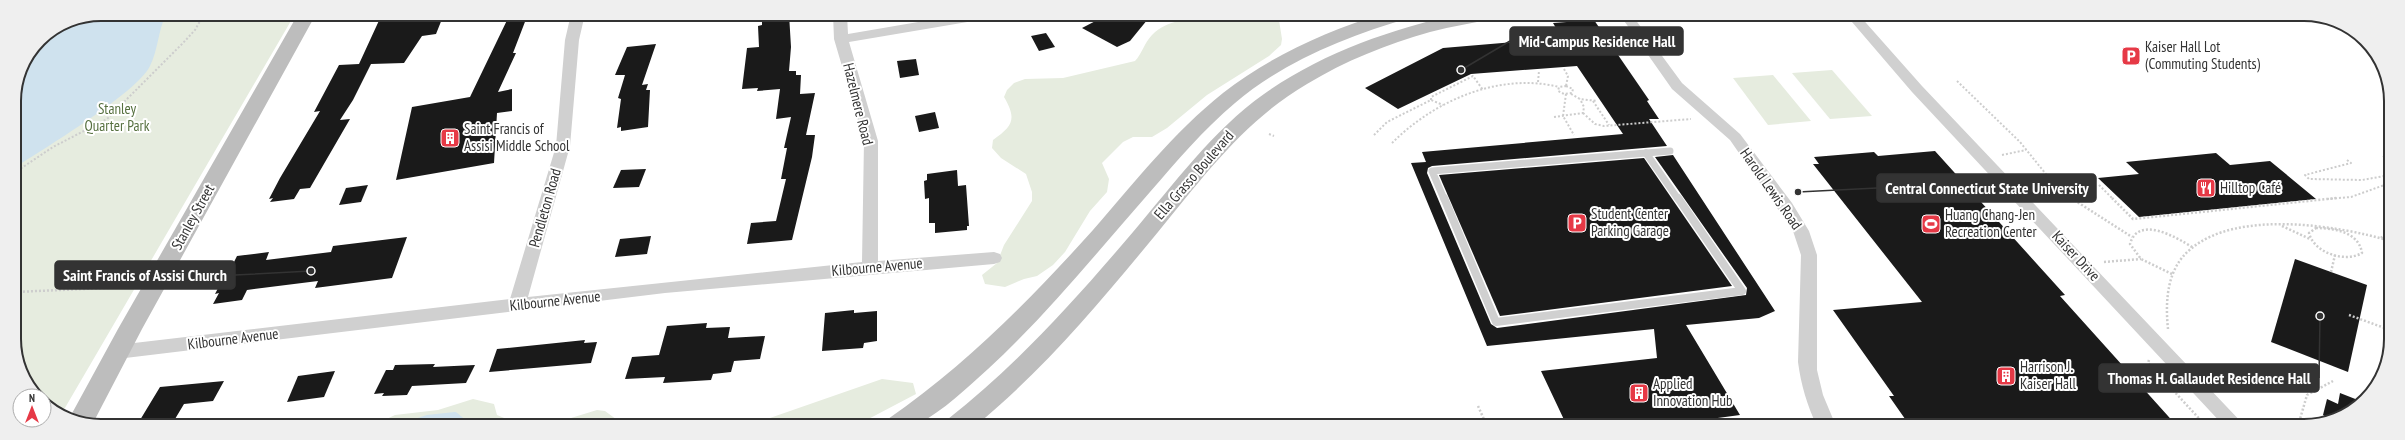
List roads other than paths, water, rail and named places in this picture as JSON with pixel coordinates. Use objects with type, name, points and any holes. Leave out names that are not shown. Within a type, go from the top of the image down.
[{"type":"main road","name":"Stanley Street","points":[[83,417],[117,352],[303,21]]},
{"type":"main road","name":"Ella Grasso Boulevard","points":[[907,419],[944,393],[992,352],[1021,324],[1194,130],[1240,90],[1274,68],[1310,48],[1353,30],[1381,21]]},
{"type":"main road","name":"Ella Grasso Boulevard","points":[[966,419],[996,395],[1036,358],[1231,132],[1289,87],[1324,66],[1364,48],[1415,31],[1459,21]]},
{"type":"main road","points":[[1090,247],[1122,259]]},
{"type":"main road","points":[[1073,266],[1106,278]]},
{"type":"street","name":"Pendleton Road","points":[[516,305],[563,146],[572,40],[576,21]]},
{"type":"street","name":"Hazelmere Road","points":[[840,21],[841,39],[871,141],[870,266]]},
{"type":"street","points":[[841,39],[949,21]]},
{"type":"street","name":"Harold Lewis Road","points":[[1631,21],[1677,86],[1735,137],[1786,207],[1803,235],[1809,255],[1806,362],[1808,378],[1815,402],[1824,419]]},
{"type":"street","name":"Kaiser Drive","points":[[1857,21],[1917,89],[2229,419]]},
{"type":"street","name":"Kilbourne Avenue","points":[[117,352],[516,305],[870,266],[994,258]]},
{"type":"lane","points":[[1646,153],[1742,291],[1496,322],[1432,171],[1646,153],[1670,151]]},
{"type":"water","points":[[95,21],[163,21],[153,60],[142,77],[109,105],[21,164],[22,90],[27,70],[34,56],[44,44],[56,34],[70,27]]},
{"type":"waterway","points":[[424,419],[455,415],[460,419]]},
{"type":"place","name":"Kaiser Hall Lot (Commuting Students)","points":[[2131,56]]},
{"type":"place","name":"Mid-Campus Residence Hall","points":[[1461,70]]},
{"type":"place","name":"Saint Francis of Assisi Middle School","points":[[450,138]]},
{"type":"place","name":"Hilltop Café","points":[[2206,188]]},
{"type":"place","name":"Central Connecticut State University","points":[[1798,192]]},
{"type":"place","name":"Student Center Parking Garage","points":[[1577,223]]},
{"type":"place","name":"Huang Chang-Jen Recreation Center","points":[[1931,224]]},
{"type":"place","name":"Saint Francis of Assisi Church","points":[[311,271]]},
{"type":"place","name":"Thomas H. Gallaudet Residence Hall","points":[[2320,316]]},
{"type":"place","name":"Harrison J. Kaiser Hall","points":[[2006,376]]},
{"type":"place","name":"Applied Innovation Hub","points":[[1639,393]]},
{"type":"park label","name":"Stanley Quarter Park","points":[[117,118]]}]
